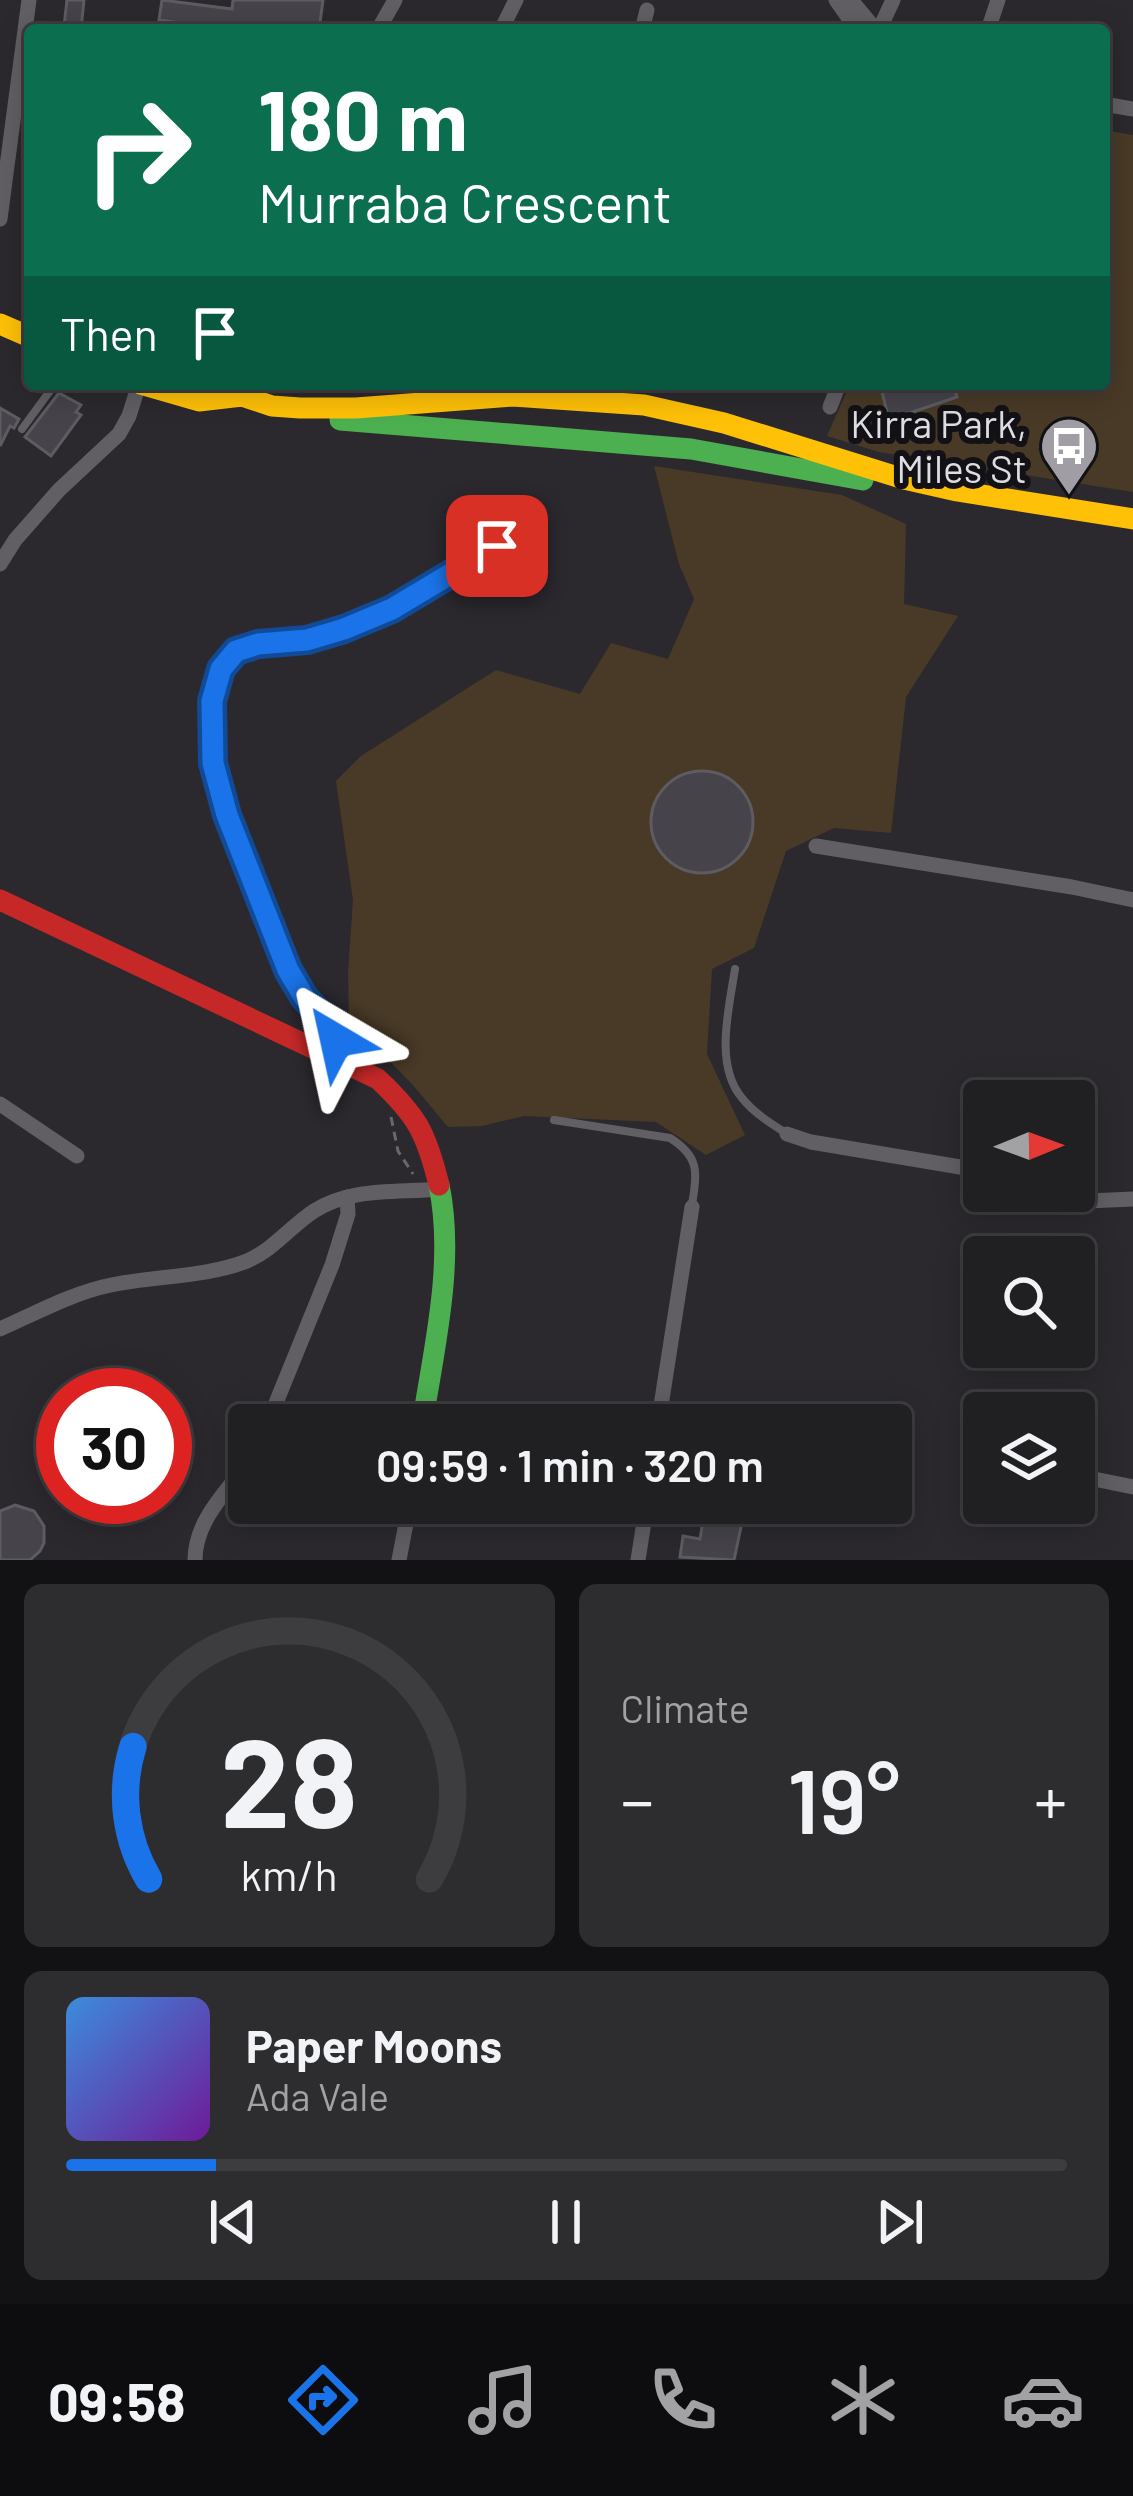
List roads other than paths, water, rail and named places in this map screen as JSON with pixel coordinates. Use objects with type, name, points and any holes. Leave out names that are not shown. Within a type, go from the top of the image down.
[{"type":"street","points":[[851,0],[873,24]]},
{"type":"street","points":[[644,24],[647,10]]},
{"type":"street","points":[[0,219],[5,140],[24,36]]},
{"type":"street","points":[[0,77],[18,80]]},
{"type":"street","points":[[0,564],[49,501],[119,434],[137,390]]},
{"type":"street","points":[[160,390],[199,401],[233,392],[272,406],[334,409],[513,396],[644,405],[698,415],[862,468],[957,491]]},
{"type":"street","points":[[830,407],[837,390]]},
{"type":"street","points":[[233,392],[255,414],[625,441],[1133,520]]},
{"type":"street","points":[[329,1055],[334,1034],[288,970],[227,815],[213,763],[212,701],[221,669],[236,651],[307,640],[392,609],[497,546]]},
{"type":"street","points":[[816,846],[1133,900]]},
{"type":"street","points":[[0,900],[378,1079],[410,1108],[432,1149],[445,1262],[425,1404]]},
{"type":"street","points":[[0,1104],[76,1156]]},
{"type":"street","points":[[788,1134],[963,1168]]},
{"type":"street","points":[[0,1329],[95,1288],[247,1261],[308,1214],[346,1197],[439,1189]]},
{"type":"street","points":[[276,1404],[332,1265],[348,1214],[346,1197]]},
{"type":"street","points":[[1095,1201],[1133,1199]]},
{"type":"street","points":[[661,1404],[692,1207]]},
{"type":"street","points":[[1095,1479],[1133,1487]]},
{"type":"street","points":[[195,1560],[195,1543],[204,1520],[228,1489]]},
{"type":"street","points":[[399,1560],[406,1524]]},
{"type":"street","points":[[638,1560],[643,1524]]},
{"type":"lane","points":[[22,429],[51,390]]},
{"type":"lane","points":[[735,969],[727,1040],[731,1077],[742,1099],[788,1134]]},
{"type":"lane","points":[[554,1120],[670,1138],[693,1159],[692,1207]]},
{"type":"place","name":"Kirra Park, Miles St","points":[[1069,497]]}]
